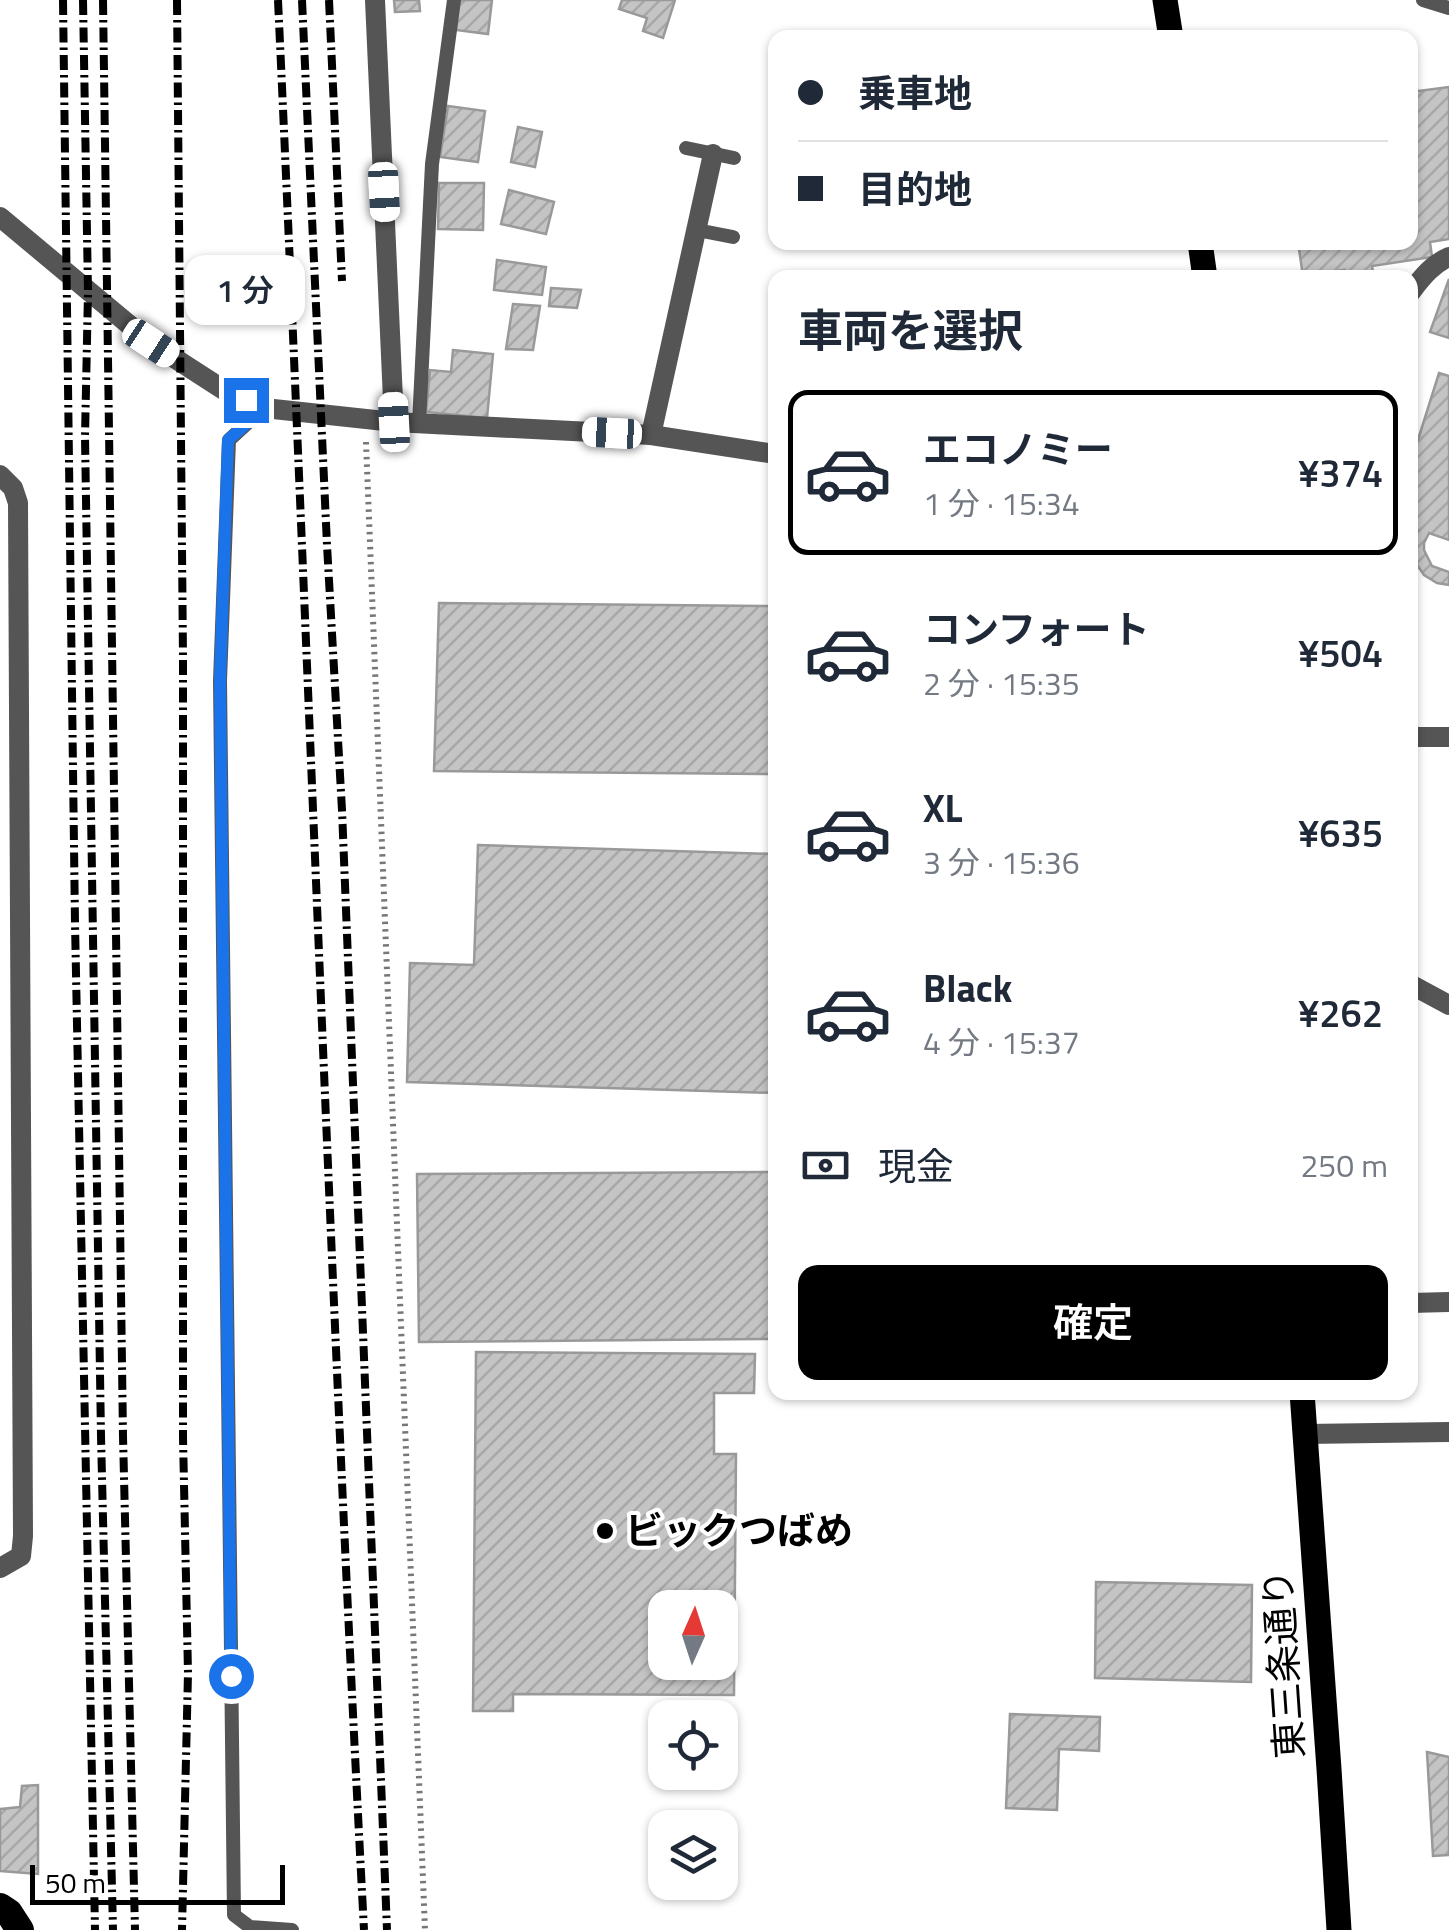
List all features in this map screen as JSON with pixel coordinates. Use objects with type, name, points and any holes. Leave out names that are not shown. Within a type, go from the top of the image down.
[{"type":"highway","points":[[0,1907],[20,1930]]},
{"type":"main road","points":[[1165,0],[1169,30]]},
{"type":"main road","name":"東三条通り","points":[[1302,1400],[1339,1930]]},
{"type":"street","points":[[376,0],[394,422]]},
{"type":"street","points":[[651,435],[698,230],[724,156]]},
{"type":"street","points":[[0,217],[151,343],[227,392],[264,408],[364,420],[651,435],[768,453]]},
{"type":"street","points":[[1418,283],[1449,257]]},
{"type":"street","points":[[0,475],[13,488],[18,503],[23,1516],[21,1556],[0,1568]]},
{"type":"street","points":[[1418,737],[1449,737]]},
{"type":"street","points":[[1418,989],[1449,1006]]},
{"type":"street","points":[[1418,1302],[1449,1302]]},
{"type":"street","points":[[1304,1434],[1449,1432]]},
{"type":"lane","points":[[419,422],[432,164],[454,0]]},
{"type":"lane","points":[[1423,0],[1449,8]]},
{"type":"lane","points":[[686,148],[724,156]]},
{"type":"lane","points":[[698,230],[732,238]]},
{"type":"lane","points":[[264,408],[228,440],[220,681],[234,1915],[250,1927],[292,1930]]},
{"type":"path","points":[[364,420],[425,1930]]},
{"type":"building","points":[[394,0],[419,0],[420,11],[395,12]]},
{"type":"building","points":[[459,0],[492,0],[488,34],[456,30]]},
{"type":"building","points":[[622,0],[675,0],[663,38],[643,31],[647,18],[619,9]]},
{"type":"building","points":[[1449,87],[1449,239],[1430,242],[1432,257],[1372,266],[1373,270],[1302,270],[1299,250],[1418,250],[1418,91]]},
{"type":"building","points":[[448,106],[485,111],[478,162],[440,157]]},
{"type":"building","points":[[518,127],[542,132],[535,167],[511,162]]},
{"type":"building","points":[[439,183],[484,183],[483,230],[438,229]]},
{"type":"building","points":[[509,190],[554,202],[546,234],[501,224]]},
{"type":"building","points":[[497,260],[546,267],[542,295],[494,290]]},
{"type":"building","points":[[1449,279],[1449,338],[1430,332]]},
{"type":"building","points":[[551,288],[581,290],[577,308],[549,306]]},
{"type":"building","points":[[513,304],[540,306],[533,350],[506,349]]},
{"type":"building","points":[[453,350],[493,354],[487,418],[426,412],[430,370],[451,372]]},
{"type":"building","points":[[1439,373],[1449,376],[1449,540],[1429,533],[1424,550],[1432,566],[1449,572],[1449,585],[1437,583],[1418,566],[1418,440]]},
{"type":"building","points":[[439,603],[768,606],[768,774],[434,771]]},
{"type":"building","points":[[478,845],[768,854],[768,1093],[407,1082],[410,963],[474,965]]},
{"type":"building","points":[[768,1172],[768,1339],[419,1342],[417,1174]]},
{"type":"building","name":"ビックつばめ","points":[[476,1352],[755,1354],[754,1393],[714,1393],[714,1454],[736,1454],[735,1590],[648,1590],[648,1680],[734,1680],[734,1695],[513,1694],[513,1711],[473,1711]]},
{"type":"building","points":[[1096,1582],[1252,1585],[1251,1682],[1095,1678]]},
{"type":"building","points":[[1010,1714],[1100,1717],[1099,1751],[1059,1749],[1057,1810],[1006,1808]]},
{"type":"building","points":[[1427,1752],[1449,1757],[1449,1855],[1433,1856]]},
{"type":"building","points":[[38,1785],[38,1874],[0,1871],[0,1809],[20,1807],[22,1786]]},
{"type":"railway","points":[[63,0],[75,923],[95,1930]]},
{"type":"railway","points":[[83,0],[88,292],[85,437],[113,1930]]},
{"type":"railway","points":[[103,0],[123,1436],[135,1930]]},
{"type":"railway","points":[[177,0],[183,658],[183,1437],[188,1673],[182,1930]]},
{"type":"railway","points":[[278,0],[364,1930]]},
{"type":"railway","points":[[302,0],[342,810],[387,1930]]},
{"type":"railway","points":[[329,0],[342,281]]},
{"type":"place","name":"ビックつばめ","points":[[605,1531]]},
{"type":"route","points":[[231,1676],[220,681],[228,440],[264,408],[246,400]]}]
